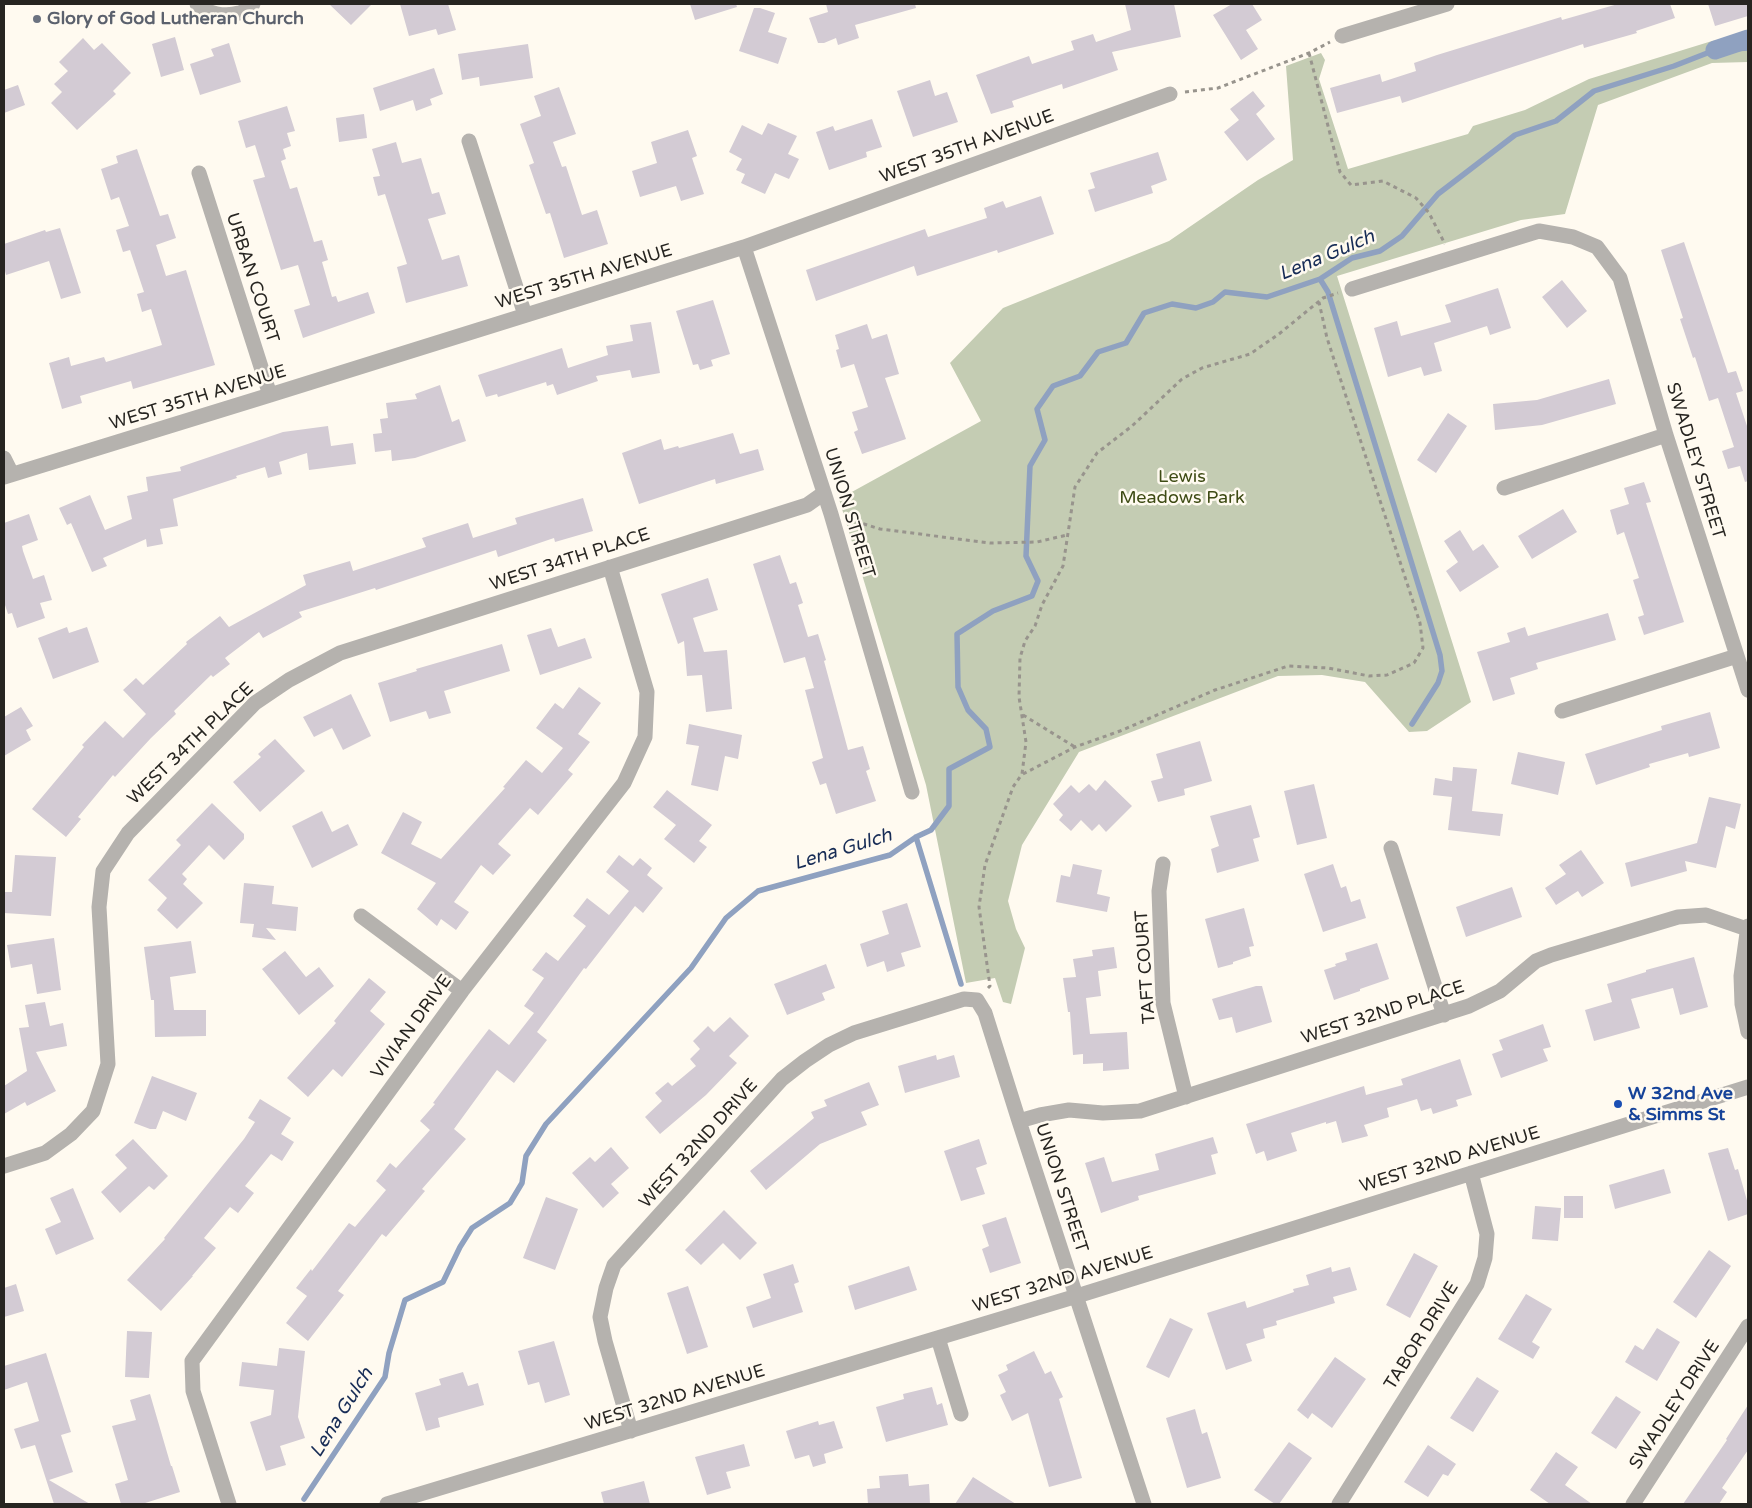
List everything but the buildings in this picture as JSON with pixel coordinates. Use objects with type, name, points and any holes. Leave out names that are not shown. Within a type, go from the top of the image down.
[{"type":"street","points":[[197,4],[203,10],[223,15],[241,13],[253,4]]},
{"type":"street","points":[[1342,36],[1447,4]]},
{"type":"street","name":"WEST 35TH AVENUE","points":[[8,475],[744,247],[1170,94]]},
{"type":"street","points":[[469,141],[525,315]]},
{"type":"street","name":"URBAN COURT","points":[[199,173],[270,395]]},
{"type":"street","name":"SWADLEY STREET","points":[[1452,258],[1539,231],[1573,237],[1597,247],[1620,278],[1666,435],[1748,690]]},
{"type":"street","name":"UNION STREET","points":[[744,247],[831,514],[912,792]]},
{"type":"street","points":[[1352,289],[1452,258]]},
{"type":"street","points":[[1504,488],[1666,435]]},
{"type":"street","points":[[4,458],[8,475]]},
{"type":"street","name":"WEST 34TH PLACE","points":[[4,1166],[45,1153],[71,1134],[93,1111],[108,1064],[98,907],[103,871],[128,833],[255,703],[289,680],[340,653],[807,505],[824,493]]},
{"type":"street","name":"VIVIAN DRIVE","points":[[229,1504],[193,1391],[192,1360],[462,990],[624,782],[645,737],[646,692],[610,567]]},
{"type":"street","points":[[1562,711],[1737,656]]},
{"type":"street","points":[[1391,848],[1444,1015]]},
{"type":"street","name":"TAFT COURT","points":[[1163,864],[1159,891],[1163,1003],[1186,1096]]},
{"type":"street","name":"WEST 32ND PLACE","points":[[1019,1121],[1040,1114],[1069,1110],[1102,1113],[1140,1112],[1470,1006],[1500,991],[1536,961],[1678,917],[1706,915],[1748,927]]},
{"type":"street","points":[[361,916],[462,990]]},
{"type":"street","points":[[1748,927],[1741,976],[1742,1004],[1748,1032]]},
{"type":"street","name":"WEST 32ND DRIVE","points":[[631,1431],[604,1341],[600,1317],[606,1288],[614,1264],[782,1079],[805,1061],[828,1045],[854,1034],[964,999],[978,1000]]},
{"type":"street","name":"UNION STREET","points":[[978,1000],[985,1013],[1144,1504]]},
{"type":"street","name":"WEST 32ND AVENUE","points":[[387,1504],[1077,1296],[1748,1087]]},
{"type":"street","name":"TABOR DRIVE","points":[[1339,1504],[1477,1284],[1485,1258],[1487,1234],[1470,1173]]},
{"type":"street","name":"SWADLEY DRIVE","points":[[1633,1504],[1748,1326]]},
{"type":"street","points":[[938,1338],[961,1414]]},
{"type":"path","points":[[1170,94],[1218,88],[1309,52],[1342,36]]},
{"type":"path","points":[[1309,52],[1340,172],[1351,185],[1383,181],[1416,198],[1426,209],[1452,258]]},
{"type":"path","points":[[978,1000],[990,986],[978,907],[985,866],[1013,787],[1022,774],[1026,742],[1020,696],[1020,658],[1025,641],[1035,626],[1042,605],[1062,566],[1075,487],[1097,453],[1132,426],[1182,379],[1202,368],[1250,354],[1279,334],[1323,298],[1334,295]]},
{"type":"path","points":[[1022,774],[1075,748],[1120,731],[1215,690],[1288,666],[1328,668],[1369,676],[1387,675],[1414,663],[1423,648],[1420,624],[1327,338],[1319,302]]},
{"type":"path","points":[[831,514],[880,528],[990,542],[1037,542],[1067,535]]},
{"type":"path","points":[[1022,715],[1075,748]]},
{"type":"green space","name":"Lewis Meadows Park","points":[[1748,36],[1748,62],[1712,63],[1598,105],[1565,214],[1521,220],[1337,276],[1471,702],[1427,731],[1409,732],[1365,682],[1322,675],[1278,676],[1079,752],[1022,845],[1008,901],[1016,929],[1025,948],[1011,1004],[1003,1002],[995,978],[966,983],[926,785],[839,499],[981,421],[950,363],[1003,308],[1169,241],[1258,180],[1293,160],[1286,66],[1321,53],[1325,60],[1319,79],[1348,169],[1468,134],[1473,126],[1525,110],[1589,79],[1712,41]]},
{"type":"waterway","points":[[1715,50],[1748,39]]},
{"type":"waterway","name":"Lena Gulch","points":[[304,1499],[385,1377],[389,1353],[405,1300],[443,1282],[460,1247],[472,1228],[510,1203],[522,1183],[526,1156],[546,1124],[691,968],[726,918],[758,891],[890,855],[916,837],[931,830],[949,806],[949,769],[990,747],[986,729],[968,710],[958,687],[957,634],[993,611],[1032,596],[1038,581],[1026,556],[1030,466],[1045,440],[1037,409],[1053,386],[1080,376],[1098,352],[1126,343],[1144,313],[1172,304],[1196,308],[1213,302],[1225,292],[1267,297],[1320,279],[1352,258],[1380,251],[1402,236],[1438,194],[1515,135],[1556,121],[1594,91],[1674,66],[1715,50],[1748,48]]},
{"type":"waterway","points":[[1320,279],[1328,292],[1440,655],[1442,671],[1438,683],[1412,724]]},
{"type":"waterway","points":[[916,837],[961,984]]},
{"type":"place","name":"Glory of God Lutheran Church","points":[[37,19]]},
{"type":"place","name":"W 32nd Ave & Simms St","points":[[1618,1104]]}]
